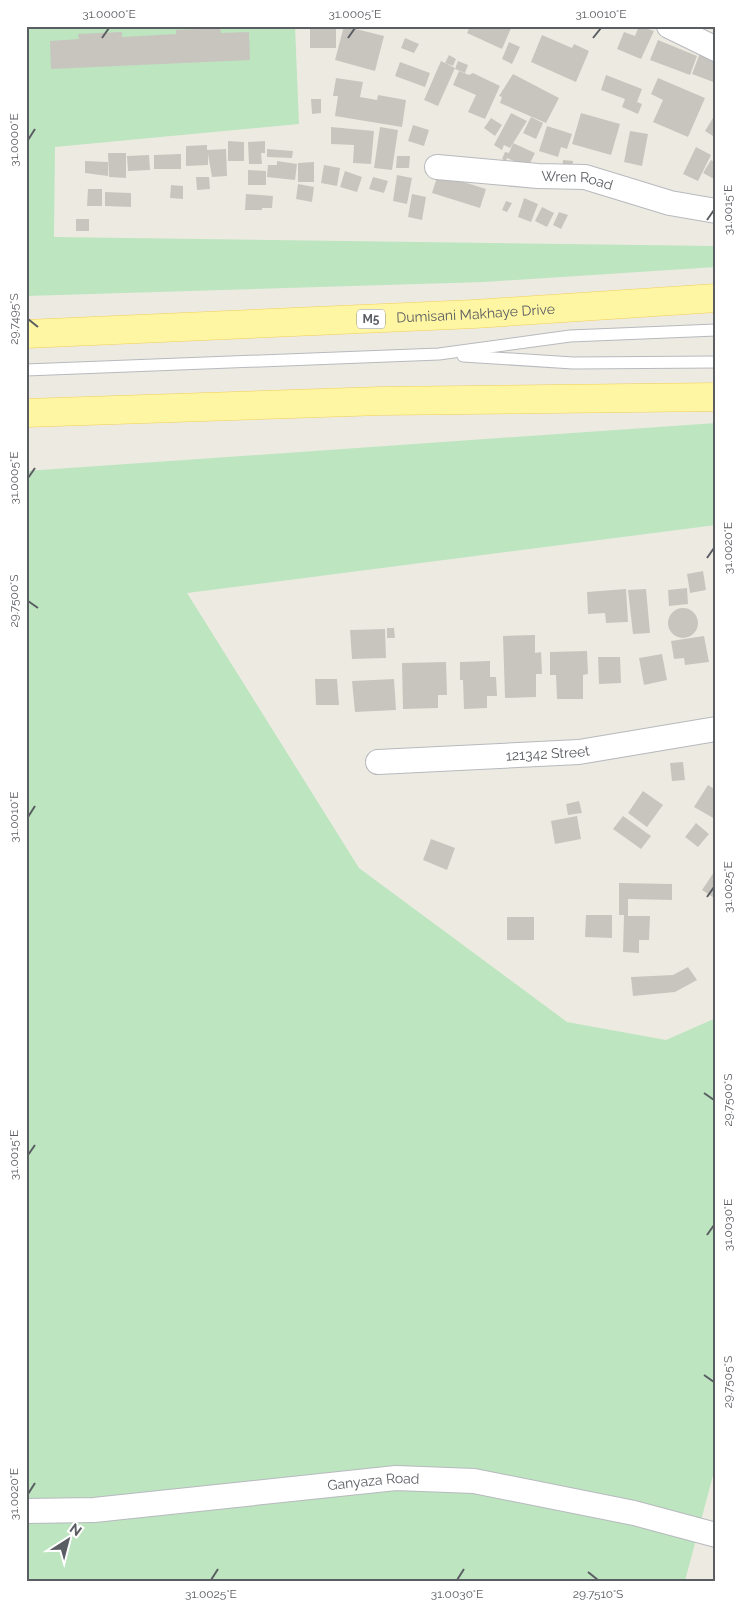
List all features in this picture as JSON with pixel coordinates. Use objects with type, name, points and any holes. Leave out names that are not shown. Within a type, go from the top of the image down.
[{"type":"main road","name":"Dumisani Makhaye Drive","points":[[26,334],[474,314],[716,298]]},
{"type":"main road","points":[[26,413],[381,401],[716,397]]},
{"type":"street","points":[[669,26],[716,49]]},
{"type":"street","name":"Wren Road","points":[[437,167],[538,176],[586,177],[670,202],[716,211]]},
{"type":"street","name":"121342 Street","points":[[378,762],[579,752],[716,729]]},
{"type":"street","name":"Ganyaza Road","points":[[26,1511],[94,1510],[396,1478],[474,1481],[634,1513],[716,1535]]},
{"type":"lane","points":[[26,370],[439,354],[570,336],[716,330]]},
{"type":"lane","points":[[439,354],[573,364],[716,362]]},
{"type":"green space","points":[[26,26],[295,26],[299,124],[55,147],[54,237],[716,246],[716,267],[484,282],[26,296]]},
{"type":"green space","points":[[716,423],[716,525],[187,593],[359,868],[567,1022],[666,1040],[716,1018],[716,1464],[685,1581],[26,1581],[26,471]]},
{"type":"building","points":[[310,26],[336,26],[336,48],[310,48]]},
{"type":"building","points":[[344,26],[384,36],[375,71],[335,60]]},
{"type":"building","points":[[470,26],[512,26],[502,49],[467,33]]},
{"type":"building","points":[[639,26],[654,31],[641,59],[617,49],[624,32],[635,36]]},
{"type":"building","points":[[220,28],[221,33],[249,32],[250,60],[51,69],[50,41],[79,39],[78,34],[122,32],[122,37],[176,34],[176,30]]},
{"type":"building","points":[[542,35],[572,48],[574,44],[589,51],[576,82],[531,62]]},
{"type":"building","points":[[405,38],[419,44],[414,53],[401,48]]},
{"type":"building","points":[[658,40],[697,56],[690,75],[650,60]]},
{"type":"building","points":[[509,42],[520,47],[512,64],[502,59]]},
{"type":"building","points":[[700,53],[716,58],[716,83],[692,74]]},
{"type":"building","points":[[449,55],[456,59],[453,66],[445,63]]},
{"type":"building","points":[[441,61],[455,68],[438,106],[424,100]]},
{"type":"building","points":[[458,61],[468,65],[465,73],[455,69]]},
{"type":"building","points":[[400,62],[430,73],[425,87],[395,76]]},
{"type":"building","points":[[459,71],[469,75],[473,73],[500,86],[485,119],[468,112],[476,95],[453,85]]},
{"type":"building","points":[[513,74],[559,98],[546,123],[500,103],[502,97],[499,96]]},
{"type":"building","points":[[606,75],[642,89],[637,102],[642,104],[638,114],[622,107],[625,99],[601,90]]},
{"type":"building","points":[[336,78],[363,82],[360,97],[377,100],[378,95],[406,100],[402,127],[335,116],[338,96],[333,96]]},
{"type":"building","points":[[658,78],[705,98],[688,137],[653,122],[663,100],[651,94]]},
{"type":"building","points":[[311,99],[321,99],[321,113],[312,114]]},
{"type":"building","points":[[511,113],[527,121],[510,148],[504,145],[502,150],[494,145]]},
{"type":"building","points":[[581,113],[620,124],[611,155],[572,144]]},
{"type":"building","points":[[716,113],[716,138],[705,131]]},
{"type":"building","points":[[531,117],[543,123],[536,139],[523,133]]},
{"type":"building","points":[[491,118],[502,125],[495,136],[484,128]]},
{"type":"building","points":[[413,125],[429,130],[424,146],[408,141]]},
{"type":"building","points":[[547,126],[572,134],[567,149],[561,147],[558,157],[539,151]]},
{"type":"building","points":[[331,127],[374,131],[371,164],[353,163],[354,145],[331,144]]},
{"type":"building","points":[[380,127],[398,130],[392,170],[374,168]]},
{"type":"building","points":[[630,131],[648,134],[642,166],[624,162]]},
{"type":"building","points":[[228,141],[244,142],[244,161],[228,161]]},
{"type":"building","points":[[265,141],[265,153],[261,153],[262,164],[249,164],[248,142]]},
{"type":"building","points":[[513,143],[535,153],[528,167],[507,158],[506,161],[502,159],[505,152],[509,153]]},
{"type":"building","points":[[207,145],[207,150],[226,149],[227,176],[212,177],[208,154],[208,165],[186,166],[186,146]]},
{"type":"building","points":[[696,147],[711,155],[698,181],[683,174]]},
{"type":"building","points":[[267,149],[293,151],[292,158],[267,157]]},
{"type":"building","points":[[108,153],[126,153],[126,178],[109,177]]},
{"type":"building","points":[[181,154],[181,169],[154,169],[154,155]]},
{"type":"building","points":[[149,155],[150,170],[128,171],[127,156]]},
{"type":"building","points":[[397,156],[410,156],[409,168],[396,168]]},
{"type":"building","points":[[563,160],[573,161],[572,173],[562,172]]},
{"type":"building","points":[[711,160],[716,163],[714,179],[703,173]]},
{"type":"building","points":[[85,161],[108,162],[108,176],[85,173]]},
{"type":"building","points":[[277,161],[297,164],[295,180],[267,177],[268,165],[277,165]]},
{"type":"building","points":[[314,162],[314,182],[298,182],[298,163]]},
{"type":"building","points":[[324,165],[340,168],[337,186],[321,183]]},
{"type":"building","points":[[248,170],[266,171],[266,185],[248,185]]},
{"type":"building","points":[[345,171],[362,177],[357,192],[340,187]]},
{"type":"building","points":[[438,174],[486,189],[480,208],[432,193]]},
{"type":"building","points":[[397,175],[412,178],[407,204],[393,201]]},
{"type":"building","points":[[196,177],[209,177],[210,189],[197,190]]},
{"type":"building","points":[[373,177],[388,181],[384,193],[369,189]]},
{"type":"building","points":[[298,184],[314,187],[312,202],[296,199]]},
{"type":"building","points":[[171,185],[183,186],[183,199],[170,198]]},
{"type":"building","points":[[88,189],[102,189],[102,206],[87,206]]},
{"type":"building","points":[[105,192],[131,193],[131,207],[105,206]]},
{"type":"building","points":[[246,194],[273,196],[272,208],[245,210]]},
{"type":"building","points":[[412,194],[426,197],[422,220],[408,217]]},
{"type":"building","points":[[524,198],[538,204],[531,222],[518,217]]},
{"type":"building","points":[[506,201],[512,203],[507,212],[502,210]]},
{"type":"building","points":[[542,207],[554,213],[547,227],[535,221]]},
{"type":"building","points":[[559,212],[568,215],[561,229],[553,225]]},
{"type":"building","points":[[76,219],[89,219],[89,231],[76,231]]},
{"type":"building","points":[[703,571],[706,590],[690,593],[687,574]]},
{"type":"building","points":[[687,588],[688,604],[669,606],[668,590]]},
{"type":"building","points":[[626,589],[628,622],[606,623],[605,613],[588,614],[587,592]]},
{"type":"building","points":[[646,589],[650,633],[633,634],[628,590]]},
{"type":"building","points":[[683,608],[694,612],[698,623],[694,634],[683,638],[672,634],[668,623],[672,612]]},
{"type":"building","points":[[387,628],[394,628],[395,638],[387,638]]},
{"type":"building","points":[[385,629],[386,658],[352,659],[350,630]]},
{"type":"building","points":[[535,635],[535,653],[541,652],[542,674],[536,674],[536,697],[505,698],[503,636]]},
{"type":"building","points":[[704,636],[709,662],[685,665],[684,658],[674,659],[671,641]]},
{"type":"building","points":[[587,651],[588,674],[583,675],[583,699],[557,699],[556,675],[550,675],[550,652]]},
{"type":"building","points":[[662,654],[667,680],[644,685],[639,658]]},
{"type":"building","points":[[598,657],[620,657],[621,683],[599,684]]},
{"type":"building","points":[[490,661],[490,677],[496,677],[497,696],[487,696],[487,708],[464,709],[463,680],[460,680],[460,662]]},
{"type":"building","points":[[446,662],[447,695],[438,695],[438,708],[403,709],[402,663]]},
{"type":"building","points":[[315,679],[337,679],[339,705],[316,705]]},
{"type":"building","points":[[394,679],[396,710],[355,712],[352,681]]},
{"type":"building","points":[[683,762],[685,780],[672,781],[670,763]]},
{"type":"building","points":[[708,785],[716,790],[715,819],[694,807]]},
{"type":"building","points":[[643,791],[663,805],[647,827],[628,813]]},
{"type":"building","points":[[579,801],[582,813],[568,815],[566,804]]},
{"type":"building","points":[[577,816],[581,839],[555,844],[551,821]]},
{"type":"building","points":[[623,816],[651,836],[641,849],[613,829]]},
{"type":"building","points":[[696,823],[709,834],[698,847],[685,837]]},
{"type":"building","points":[[431,839],[455,848],[447,870],[423,860]]},
{"type":"building","points":[[716,869],[716,899],[702,890]]},
{"type":"building","points":[[619,883],[672,884],[672,900],[628,899],[628,916],[650,916],[649,940],[639,940],[639,953],[623,952],[624,915],[619,915]]},
{"type":"building","points":[[586,915],[612,915],[612,938],[585,937]]},
{"type":"building","points":[[507,917],[534,917],[534,940],[507,940]]},
{"type":"building","points":[[688,967],[697,980],[675,992],[633,996],[631,977],[673,975]]}]
